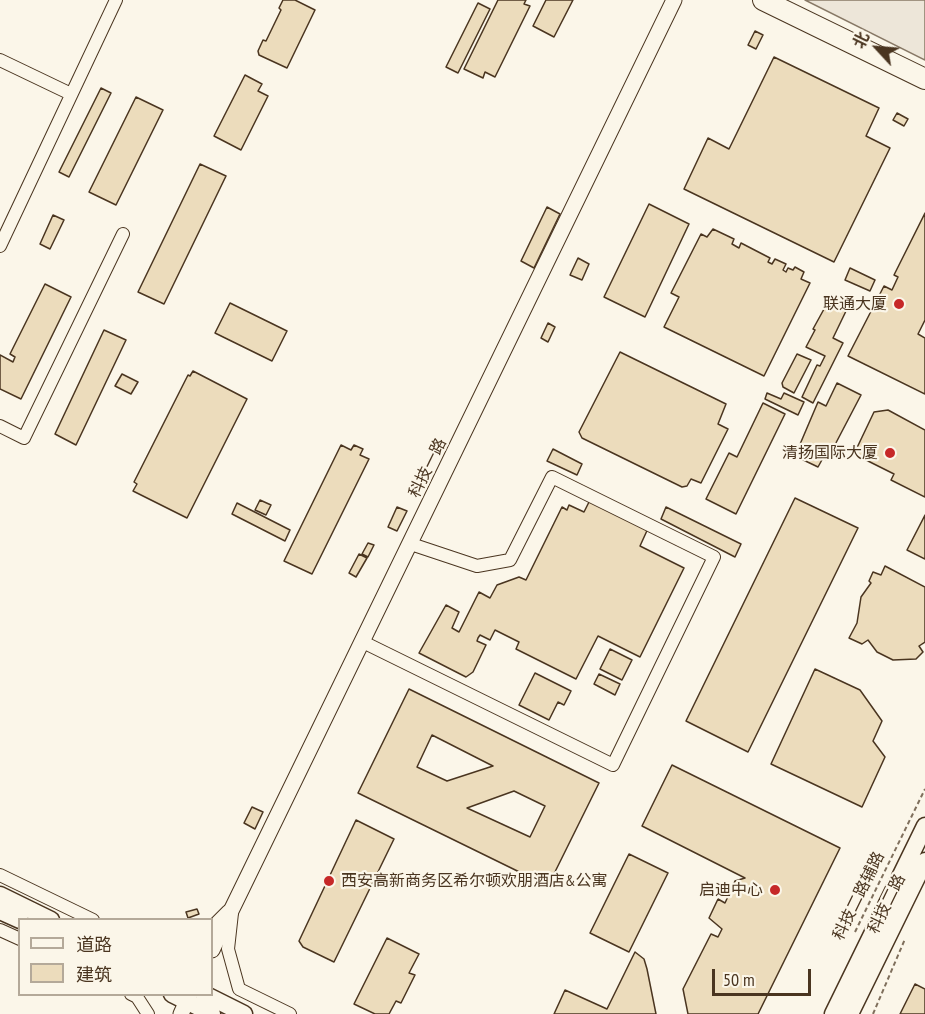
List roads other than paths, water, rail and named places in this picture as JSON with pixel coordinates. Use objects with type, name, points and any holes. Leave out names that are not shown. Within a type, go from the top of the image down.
[{"type":"main road","points":[[763,0],[925,79]]},
{"type":"main road","name":"科技二路","points":[[833,1014],[925,826]]},
{"type":"main road","name":"科技二路","points":[[850,1014],[925,861]]},
{"type":"main road","points":[[0,895],[47,918]]},
{"type":"main road","points":[[0,911],[18,919]]},
{"type":"main road","points":[[208,996],[244,1014]]},
{"type":"main road","points":[[183,1001],[212,1014]]},
{"type":"street","points":[[0,246],[117,0]]},
{"type":"street","name":"科技一路","points":[[213,948],[674,0]]},
{"type":"street","points":[[0,60],[71,94]]},
{"type":"street","points":[[0,426],[24,438],[123,234]]},
{"type":"street","points":[[363,642],[613,765],[714,557],[552,477],[510,560],[477,566],[411,544]]},
{"type":"street","points":[[0,874],[89,918]]},
{"type":"street","points":[[213,926],[233,906]]},
{"type":"street","points":[[233,906],[228,949],[239,989],[290,1014]]},
{"type":"street","points":[[0,930],[18,938]]},
{"type":"street","points":[[134,996],[148,1014]]},
{"type":"place","name":"联通大厦","points":[[899,304]]},
{"type":"place","name":"清扬国际大厦","points":[[890,453]]},
{"type":"place","name":"西安高新商务区希尔顿欢朋酒店&公寓","points":[[329,881]]},
{"type":"place","name":"启迪中心","points":[[775,890]]}]
